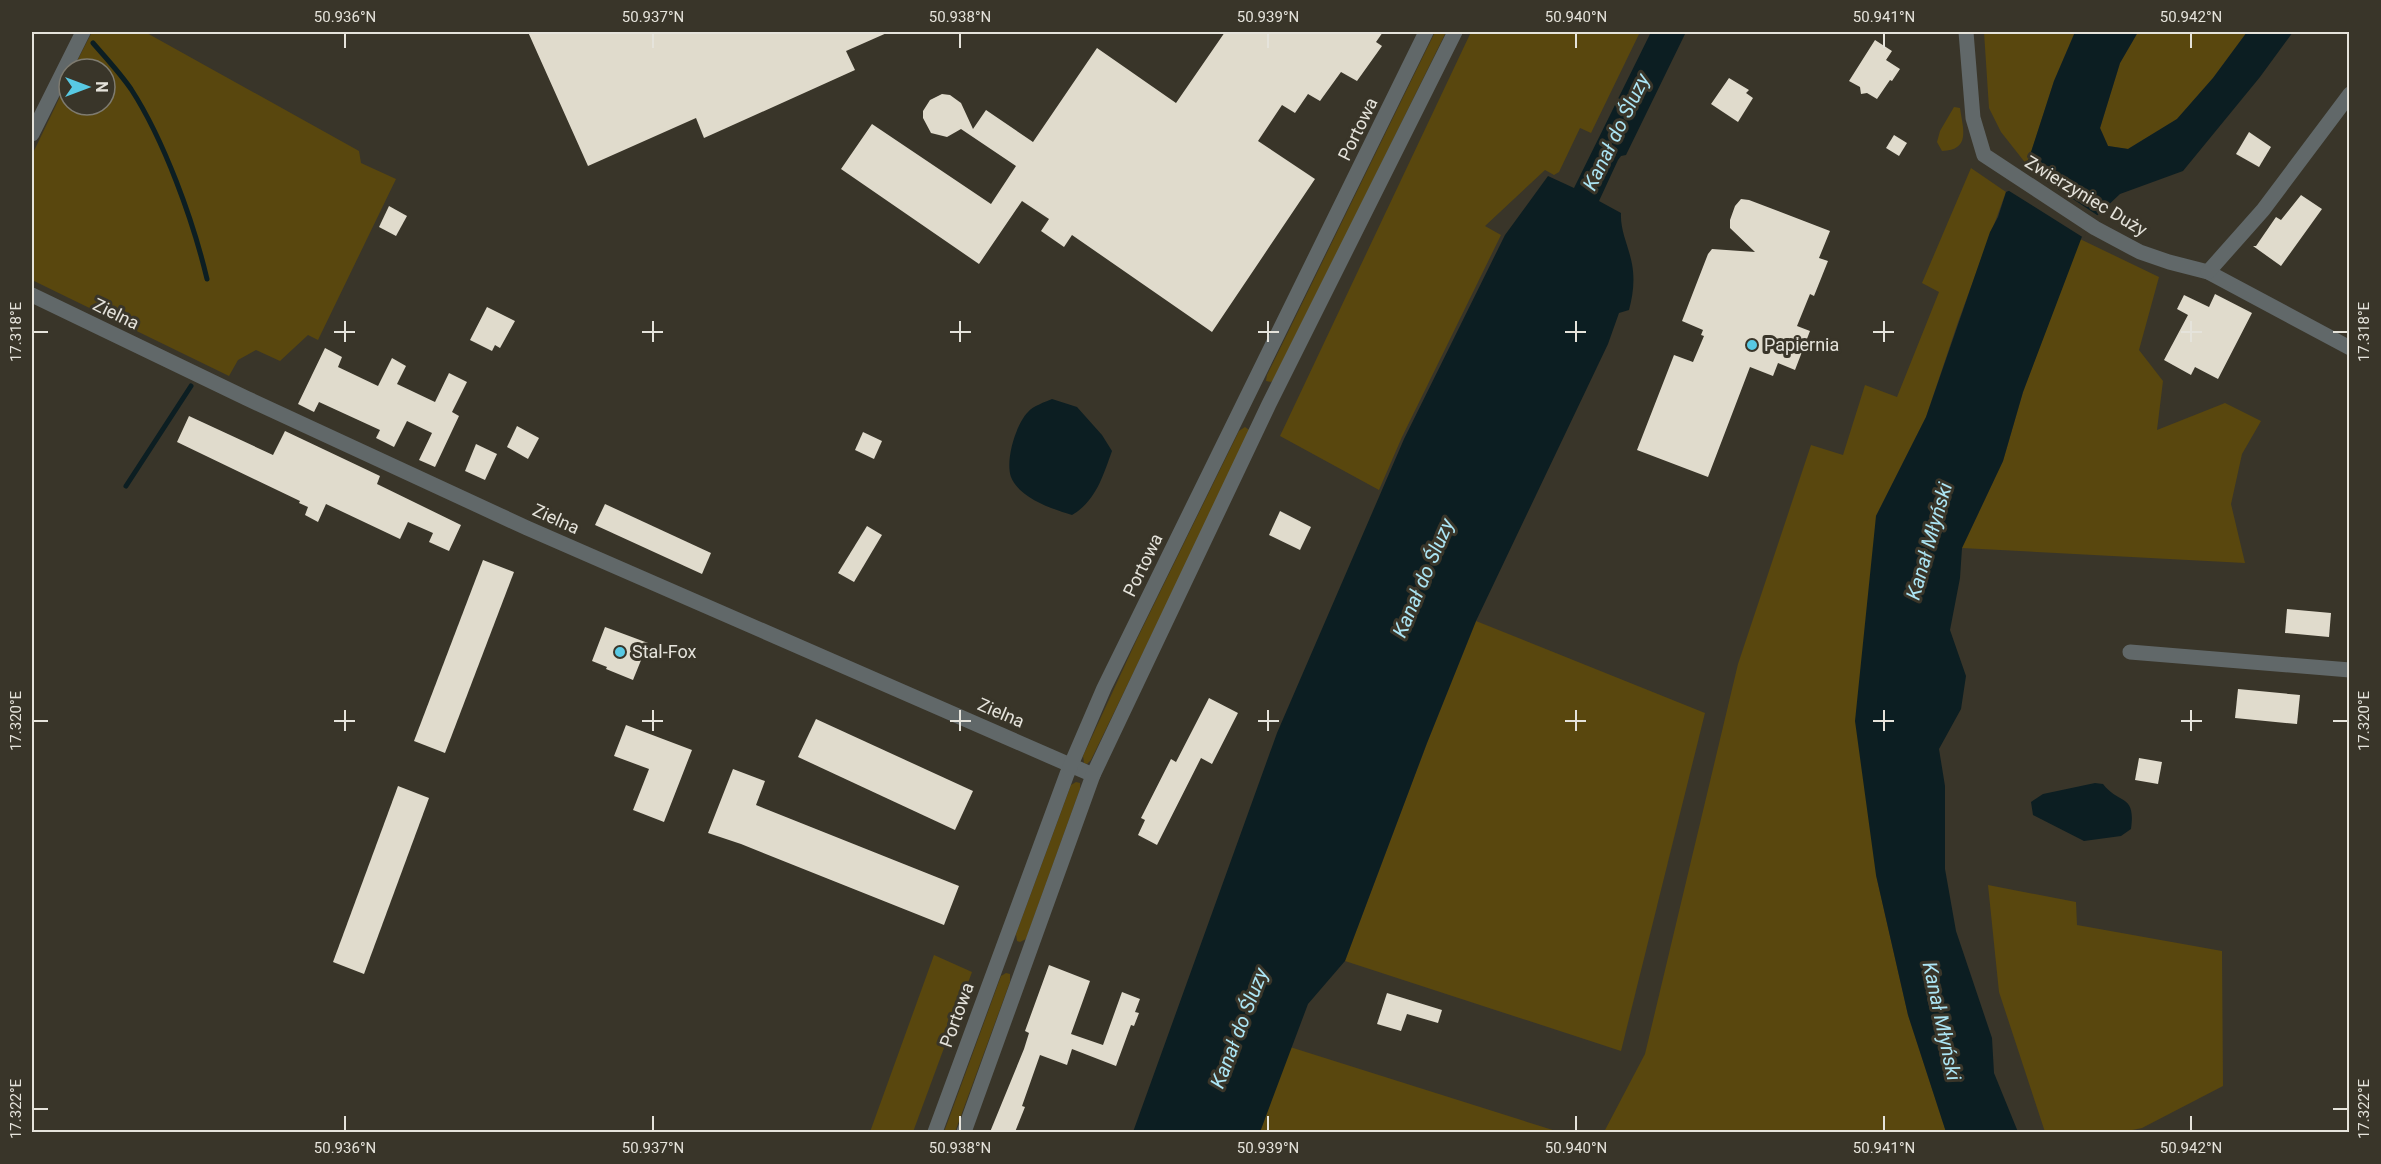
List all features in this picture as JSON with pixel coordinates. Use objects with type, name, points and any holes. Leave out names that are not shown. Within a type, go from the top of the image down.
[{"type":"street","points":[[32,134],[83,32]]},
{"type":"street","name":"Portowa","points":[[935,1132],[1070,765],[1104,688],[1426,32]]},
{"type":"street","points":[[964,1132],[1093,775],[1269,404],[1455,32]]},
{"type":"street","name":"Zwierzyniec Duży","points":[[1966,32],[1973,118],[1984,155],[2094,228],[2140,252],[2208,272],[2349,348]]},
{"type":"street","points":[[2208,272],[2264,210],[2349,94]]},
{"type":"street","name":"Zielna","points":[[32,295],[246,398],[527,528],[1093,775]]},
{"type":"street","points":[[2130,652],[2349,670]]},
{"type":"street","points":[[1002,952],[1026,960]]},
{"type":"shaded area","points":[[92,32],[145,32],[359,151],[361,163],[396,179],[318,340],[308,335],[280,361],[256,350],[238,360],[229,376],[32,280],[32,155],[57,103],[57,117],[117,117],[117,57],[79,57]]},
{"type":"shaded area","points":[[1435,32],[1446,32],[1275,379],[1271,382],[1266,381],[1267,375]]},
{"type":"shaded area","points":[[1471,32],[1640,32],[1591,133],[1580,128],[1559,172],[1554,175],[1545,170],[1485,226],[1501,235],[1402,437],[1379,490],[1280,436]]},
{"type":"shaded area","points":[[1984,32],[2075,32],[2054,81],[2027,165],[2001,132],[1989,108]]},
{"type":"shaded area","points":[[2138,32],[2247,32],[2213,78],[2177,119],[2128,149],[2108,146],[2100,128],[2120,63]]},
{"type":"shaded area","points":[[1954,107],[1960,108],[1963,137],[1957,147],[1942,151],[1937,142],[1940,131]]},
{"type":"shaded area","points":[[1971,168],[2006,192],[1926,417],[1876,516],[1876,875],[1908,1015],[1946,1132],[1604,1132],[1645,1054],[1738,664],[1811,445],[1843,455],[1865,385],[1897,397],[1939,292],[1922,283]]},
{"type":"shaded area","points":[[2080,239],[2159,277],[2139,350],[2163,381],[2157,430],[2225,403],[2261,421],[2242,454],[2231,504],[2245,563],[1962,548],[2003,461],[2023,392]]},
{"type":"shaded area","points":[[1245,427],[1249,430],[1247,438],[1091,760],[1087,764],[1084,763],[1083,756],[1137,639],[1239,431]]},
{"type":"shaded area","points":[[1476,621],[1705,713],[1621,1051],[1345,961],[1427,743]]},
{"type":"shaded area","points":[[1076,782],[1080,783],[1080,789],[1026,939],[1017,941],[1016,934],[1071,785]]},
{"type":"shaded area","points":[[1988,885],[2076,902],[2077,925],[2222,951],[2223,1086],[2142,1128],[2123,1132],[2045,1132],[1999,992]]},
{"type":"shaded area","points":[[934,955],[972,972],[913,1132],[870,1132]]},
{"type":"shaded area","points":[[1006,973],[1010,974],[1010,982],[955,1132],[944,1132],[1001,976]]},
{"type":"shaded area","points":[[1290,1047],[1559,1132],[1260,1132]]},
{"type":"water","name":"Kanał do Śluzy","points":[[1651,32],[1686,32],[1626,155],[1621,156],[1618,160],[1599,201],[1621,213],[1633,270],[1632,299],[1629,310],[1619,313],[1608,344],[1476,621],[1427,743],[1345,961],[1308,1004],[1260,1132],[1133,1132],[1277,733],[1404,439],[1505,235],[1548,176],[1574,188]]},
{"type":"water","name":"Kanał Młyński","points":[[2075,32],[2138,32],[2120,63],[2100,128],[2108,146],[2128,149],[2177,119],[2213,78],[2247,32],[2293,32],[2260,77],[2183,171],[2120,194],[2086,226],[2023,392],[2003,461],[1962,548],[1960,578],[1950,630],[1966,676],[1961,709],[1939,749],[1945,786],[1945,869],[1956,931],[1992,1038],[1994,1073],[2018,1132],[1946,1132],[1908,1015],[1876,875],[1855,721],[1876,516],[1926,417],[1990,232],[1998,217],[2006,192],[2020,186],[2054,81]]},
{"type":"water","points":[[1052,399],[1077,407],[1102,435],[1112,451],[1102,479],[1093,495],[1072,515],[1029,497],[1015,485],[1011,477],[1009,461],[1019,425],[1033,408]]},
{"type":"water","points":[[2095,783],[2103,784],[2129,804],[2132,818],[2131,829],[2121,836],[2084,841],[2033,815],[2031,802],[2043,794]]},
{"type":"pier","points":[[2023,166],[2100,217],[2088,227],[2084,238],[2006,189],[2018,184]]},
{"type":"building","points":[[528,32],[889,32],[846,51],[855,70],[704,138],[696,118],[588,166]]},
{"type":"building","points":[[1225,32],[1383,32],[1376,42],[1382,46],[1357,81],[1341,72],[1320,101],[1308,94],[1295,113],[1282,105],[1258,141],[1315,179],[1212,332],[1072,235],[1064,247],[1041,231],[1049,219],[1022,201],[979,264],[841,169],[872,124],[991,204],[1016,166],[961,129],[947,137],[931,133],[923,118],[923,111],[930,100],[942,94],[950,95],[961,103],[973,129],[986,110],[1033,142],[1097,48],[1176,103]]},
{"type":"building","points":[[1875,40],[1892,51],[1886,60],[1900,69],[1877,99],[1867,93],[1861,94],[1860,87],[1849,81]]},
{"type":"building","points":[[1729,78],[1749,90],[1746,93],[1753,98],[1738,122],[1711,104]]},
{"type":"building","points":[[2249,132],[2271,147],[2259,167],[2236,154]]},
{"type":"building","points":[[1894,135],[1907,143],[1899,156],[1886,148]]},
{"type":"building","points":[[2301,195],[2322,209],[2281,266],[2253,246],[2256,246],[2276,217],[2281,220]]},
{"type":"building","name":"Papiernia","points":[[1741,199],[1830,231],[1819,258],[1828,261],[1814,296],[1810,294],[1797,326],[1810,331],[1795,370],[1778,363],[1773,376],[1750,367],[1708,477],[1637,450],[1674,355],[1693,362],[1704,336],[1701,335],[1703,330],[1682,321],[1708,254],[1712,249],[1755,252],[1730,228],[1735,206]]},
{"type":"building","points":[[389,206],[407,216],[396,236],[379,227]]},
{"type":"building","points":[[2215,294],[2252,313],[2218,379],[2195,367],[2191,375],[2164,360],[2188,315],[2177,309],[2184,295],[2209,307]]},
{"type":"building","points":[[487,307],[515,321],[500,348],[495,345],[492,351],[470,340]]},
{"type":"building","points":[[325,348],[342,357],[338,367],[378,386],[392,358],[406,366],[397,384],[435,402],[449,373],[467,382],[452,412],[459,416],[435,467],[419,460],[432,433],[407,421],[394,447],[376,438],[380,430],[319,402],[314,412],[298,404]]},
{"type":"building","points":[[189,416],[273,455],[285,431],[380,476],[377,484],[461,525],[449,551],[429,542],[433,533],[408,522],[400,539],[326,504],[318,522],[305,515],[308,507],[299,503],[300,501],[177,442]]},
{"type":"building","points":[[517,426],[539,438],[528,459],[507,447]]},
{"type":"building","points":[[863,432],[882,441],[874,459],[855,450]]},
{"type":"building","points":[[476,444],[497,454],[485,480],[465,471]]},
{"type":"building","points":[[605,504],[711,553],[702,574],[595,525]]},
{"type":"building","points":[[1280,511],[1311,527],[1300,550],[1269,535]]},
{"type":"building","points":[[867,526],[882,535],[854,582],[838,573]]},
{"type":"building","points":[[483,560],[514,572],[445,753],[414,741]]},
{"type":"building","points":[[2287,609],[2331,613],[2329,637],[2285,633]]},
{"type":"building","name":"Stal-Fox","points":[[605,627],[648,643],[633,680],[592,661]]},
{"type":"building","points":[[2238,689],[2300,695],[2297,724],[2235,718]]},
{"type":"building","points":[[1209,698],[1238,713],[1212,764],[1201,758],[1157,845],[1138,835],[1145,820],[1141,818],[1171,759],[1176,762]]},
{"type":"building","points":[[816,719],[973,791],[955,830],[798,757]]},
{"type":"building","points":[[626,725],[692,750],[664,822],[633,810],[649,769],[614,756]]},
{"type":"building","points":[[2139,758],[2162,762],[2158,784],[2135,780]]},
{"type":"building","points":[[733,769],[765,781],[756,805],[959,886],[944,925],[708,833]]},
{"type":"building","points":[[398,786],[429,798],[364,974],[333,962]]},
{"type":"building","points":[[1049,965],[1090,981],[1071,1034],[1103,1045],[1122,992],[1140,999],[1135,1012],[1139,1013],[1134,1026],[1131,1025],[1116,1066],[1072,1049],[1067,1065],[1040,1055],[1015,1132],[990,1132],[1024,1049],[1029,1033],[1025,1031]]},
{"type":"building","points":[[1387,993],[1442,1010],[1438,1023],[1407,1014],[1401,1031],[1377,1024]]},
{"type":"waterway","points":[[93,43],[131,89],[155,132],[186,206],[207,279]]},
{"type":"waterway","points":[[126,486],[191,386]]},
{"type":"place","name":"Papiernia","points":[[1752,345]]},
{"type":"place","name":"Stal-Fox","points":[[620,652]]}]
